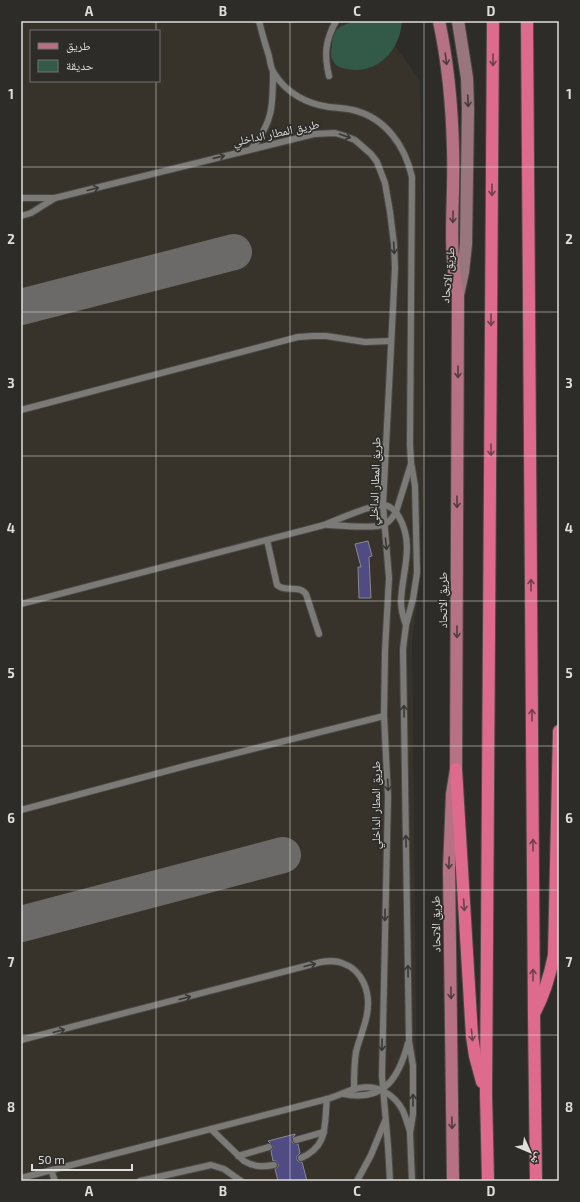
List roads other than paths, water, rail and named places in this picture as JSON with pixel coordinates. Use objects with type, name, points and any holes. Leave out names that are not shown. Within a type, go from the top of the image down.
[{"type":"highway","points":[[488,1181],[486,1094],[493,21]]},
{"type":"highway","points":[[527,21],[536,1181]]},
{"type":"highway","points":[[534,1014],[550,976],[554,955],[559,732]]},
{"type":"highway","points":[[456,769],[472,1036],[475,1056],[486,1094]]},
{"type":"main road","points":[[439,21],[445,49],[449,81],[453,149],[452,254],[458,295]]},
{"type":"main road","name":"طريق الاتحاد","points":[[453,1181],[449,869],[451,800],[456,769],[458,295],[463,272],[466,244],[468,109],[467,78],[458,21]]},
{"type":"lane","name":"طريق المطار الداخلي","points":[[259,21],[273,72],[288,89],[308,102],[354,110],[375,120],[385,127],[396,140],[406,154],[410,165],[413,189],[410,444],[415,486],[417,573],[413,599],[406,625],[403,649],[409,1040],[413,1066],[413,1114],[410,1133],[412,1181]]},
{"type":"lane","points":[[330,76],[326,62],[326,47],[330,32],[336,21]]},
{"type":"lane","points":[[251,149],[264,132],[272,111],[273,72]]},
{"type":"lane","name":"طريق المطار الداخلي","points":[[21,216],[31,213],[55,198],[314,134],[325,133],[346,136],[360,143],[377,162],[385,183],[392,227],[395,268],[383,505],[389,578],[385,651],[384,716],[388,796],[381,1063],[390,1181]]},
{"type":"lane","points":[[21,198],[55,198]]},
{"type":"lane","points":[[21,410],[298,337],[326,336],[365,342],[392,341]]},
{"type":"lane","points":[[324,525],[384,525],[396,512],[411,462]]},
{"type":"lane","points":[[21,604],[324,525],[371,507],[383,505],[388,506],[396,512],[408,539],[401,602],[406,625]]},
{"type":"lane","points":[[267,540],[277,585],[285,589],[301,589],[306,594],[319,634]]},
{"type":"lane","points":[[21,810],[384,716]]},
{"type":"lane","points":[[21,1040],[315,964],[332,961],[341,962],[350,966],[359,975],[365,986],[368,998],[368,1011],[365,1025],[359,1038],[354,1065],[354,1089]]},
{"type":"lane","points":[[344,1094],[359,1096],[367,1095],[382,1089],[396,1075],[402,1065],[409,1040]]},
{"type":"lane","points":[[21,1178],[327,1099],[344,1094],[354,1089],[368,1087],[382,1089],[399,1104],[410,1133]]},
{"type":"lane","points":[[301,1158],[314,1151],[319,1146],[324,1132],[327,1099]]},
{"type":"lane","points":[[357,1181],[371,1155],[385,1120]]},
{"type":"lane","points":[[211,1129],[238,1156],[250,1165],[274,1165]]},
{"type":"lane","points":[[296,1140],[324,1132]]},
{"type":"lane","points":[[238,1156],[270,1147]]},
{"type":"lane","points":[[140,1181],[210,1165],[224,1169],[241,1181]]},
{"type":"lane","points":[[51,1170],[55,1181]]}]
